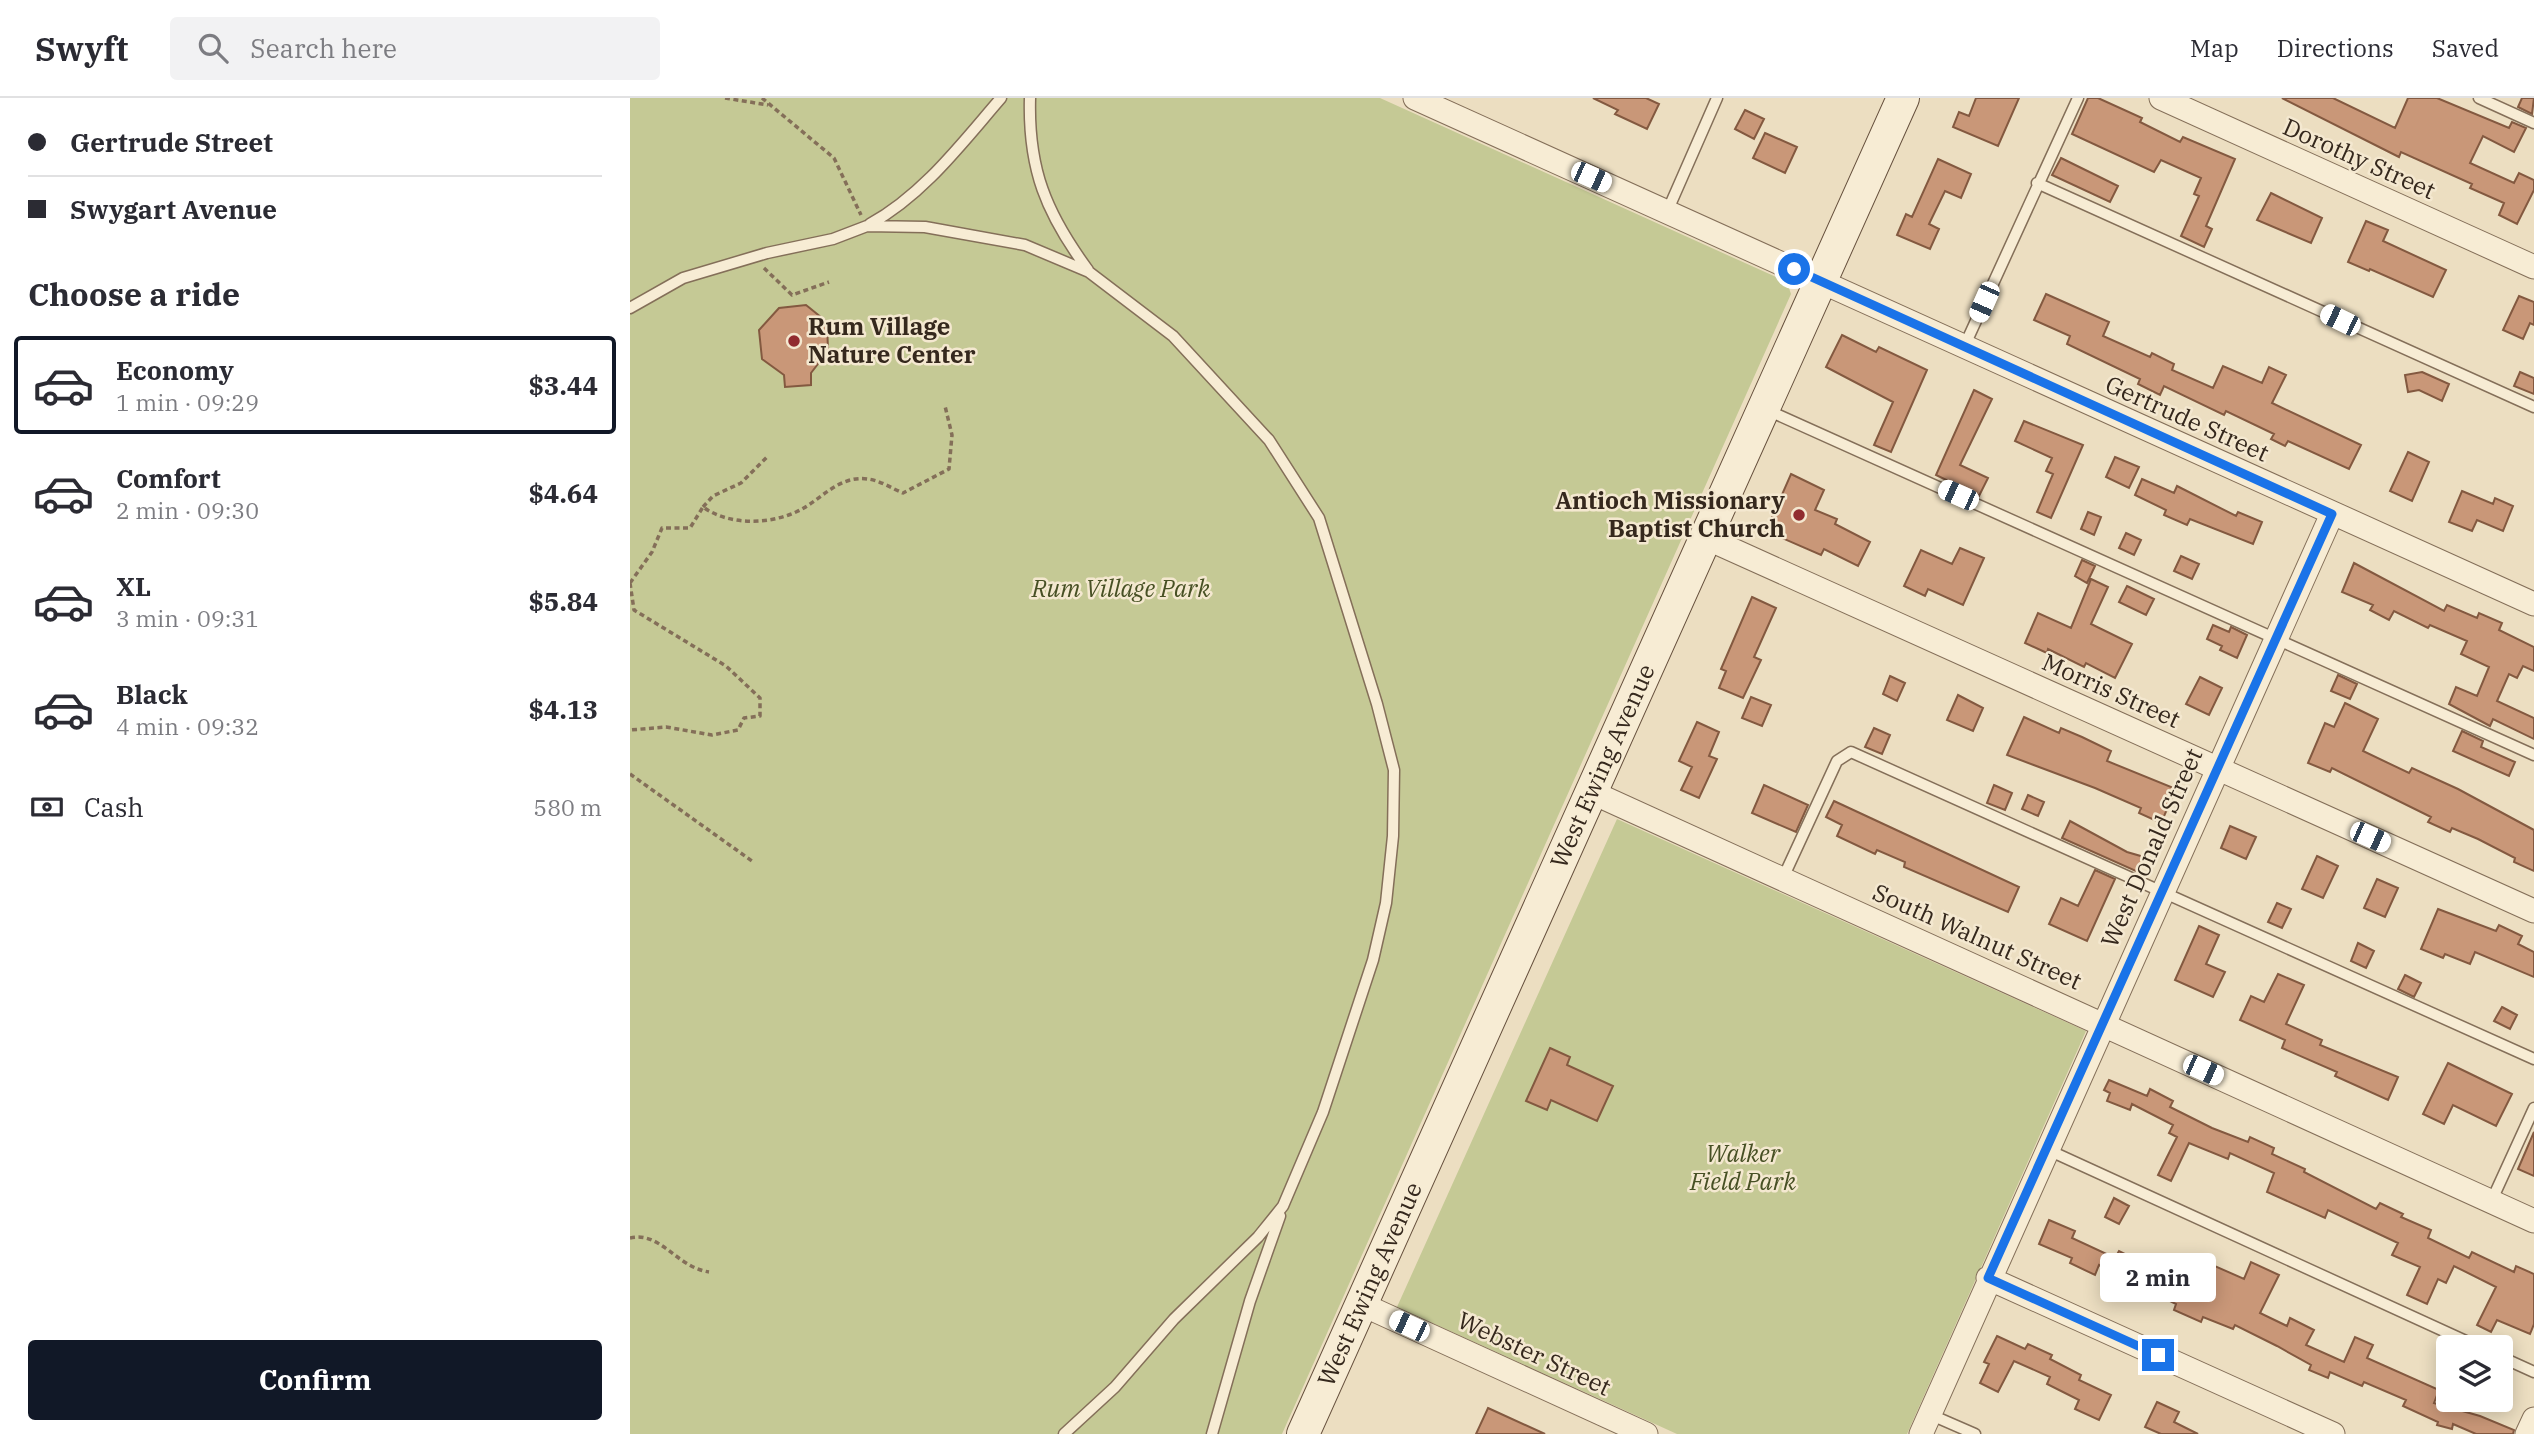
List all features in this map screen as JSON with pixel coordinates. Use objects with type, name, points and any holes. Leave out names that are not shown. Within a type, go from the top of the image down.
[{"type":"street","name":"Gertrude Street","points":[[1415,98],[2534,604]]},
{"type":"street","name":"West Ewing Avenue","points":[[1303,1434],[1589,791],[1903,98]]},
{"type":"street","name":"Dorothy Street","points":[[2161,98],[2534,267]]},
{"type":"street","name":"West Donald Street","points":[[1925,1424],[2332,514]]},
{"type":"street","name":"Morris Street","points":[[1704,537],[2534,911]]},
{"type":"street","name":"South Walnut Street","points":[[1589,791],[2534,1221]]},
{"type":"street","points":[[1988,1278],[2333,1434]]},
{"type":"street","name":"Webster Street","points":[[1361,1304],[1646,1434]]},
{"type":"street","points":[[2527,1434],[2534,1419]]},
{"type":"lane","points":[[630,308],[683,278],[756,256],[832,239],[867,226],[903,201],[941,166],[1001,98]]},
{"type":"lane","points":[[1030,98],[1030,127],[1039,183],[1061,232],[1089,272]]},
{"type":"lane","points":[[1667,212],[1717,98]]},
{"type":"lane","points":[[1964,347],[2078,98]]},
{"type":"lane","points":[[2479,98],[2534,123]]},
{"type":"lane","points":[[2037,183],[2534,407]]},
{"type":"lane","points":[[867,226],[925,227],[984,236],[1025,245],[1089,272],[1139,307],[1211,375],[1269,440],[1307,496],[1327,540],[1394,770],[1393,836],[1386,903],[1373,960],[1323,1112],[1283,1206],[1250,1301],[1212,1434]]},
{"type":"lane","points":[[1762,407],[2534,755]]},
{"type":"lane","points":[[1783,878],[1838,761],[1851,752],[2160,894],[2534,1059]]},
{"type":"lane","points":[[2491,1202],[2534,1108]]},
{"type":"lane","points":[[2046,1149],[2453,1335]]},
{"type":"lane","points":[[1064,1434],[1115,1387],[1174,1319],[1258,1237],[1283,1206]]},
{"type":"lane","points":[[2513,1362],[2534,1372]]},
{"type":"lane","points":[[1925,1424],[1975,1434]]},
{"type":"path","points":[[725,98],[770,106]]},
{"type":"path","points":[[762,98],[834,158],[867,226]]},
{"type":"path","points":[[756,256],[773,279],[792,295],[829,282]]},
{"type":"path","points":[[703,507],[719,518],[752,522],[796,512],[839,483],[869,479],[903,494],[949,469],[952,435],[945,406]]},
{"type":"path","points":[[630,730],[666,727],[712,735],[738,730],[744,718],[760,716],[760,698],[726,666],[634,610],[630,583],[652,552],[662,528],[690,528],[713,495],[741,483],[767,457]]},
{"type":"path","points":[[630,774],[752,861]]},
{"type":"path","points":[[630,1238],[640,1236],[651,1239],[693,1270],[709,1272]]},
{"type":"green space","name":"Rum Village Park","points":[[630,98],[1380,98],[1787,282],[1791,294],[1282,1434],[630,1434]]},
{"type":"green space","name":"Walker Field Park","points":[[1617,819],[2086,1031],[1907,1434],[1677,1434],[1397,1307]]},
{"type":"building","points":[[1593,98],[1646,98],[1659,104],[1647,129],[1615,114],[1618,110]]},
{"type":"building","points":[[1976,98],[2019,98],[1998,146],[1953,127],[1959,112],[1969,116]]},
{"type":"building","points":[[2088,98],[2098,98],[2142,118],[2140,122],[2180,142],[2183,137],[2235,159],[2206,226],[2212,229],[2204,247],[2181,236],[2199,196],[2194,194],[2201,178],[2161,160],[2154,172],[2072,134]]},
{"type":"building","points":[[2282,98],[2333,98],[2395,128],[2408,98],[2437,98],[2509,128],[2512,122],[2526,128],[2514,152],[2483,136],[2470,163],[2514,183],[2519,173],[2534,180],[2534,190],[2517,224],[2499,215],[2504,203],[2470,188],[2472,184],[2401,152],[2399,157]]},
{"type":"building","points":[[2522,98],[2534,98],[2532,114],[2518,107]]},
{"type":"building","points":[[1745,110],[1764,119],[1754,139],[1735,129]]},
{"type":"building","points":[[1765,133],[1797,147],[1785,173],[1753,158]]},
{"type":"building","points":[[2061,158],[2118,186],[2110,202],[2052,175]]},
{"type":"building","points":[[1938,159],[1971,174],[1961,198],[1945,191],[1929,224],[1939,229],[1930,249],[1897,235],[1906,214],[1912,217]]},
{"type":"building","points":[[2271,193],[2322,218],[2311,243],[2257,220]]},
{"type":"building","points":[[2366,221],[2388,230],[2383,241],[2446,270],[2433,297],[2348,262]]},
{"type":"building","points":[[2046,294],[2109,322],[2103,336],[2150,357],[2152,353],[2174,364],[2172,370],[2213,388],[2223,366],[2262,383],[2269,367],[2286,375],[2272,403],[2361,445],[2349,469],[2288,441],[2285,446],[2271,439],[2274,434],[2226,411],[2224,415],[2164,386],[2160,395],[2138,384],[2140,379],[2067,344],[2070,336],[2034,320]]},
{"type":"building","points":[[2519,296],[2534,302],[2534,325],[2530,323],[2523,339],[2503,330]]},
{"type":"building","name":"Rum Village Nature Center","points":[[806,305],[827,322],[828,351],[811,373],[811,385],[785,387],[784,375],[762,359],[759,330],[779,308]]},
{"type":"building","points":[[1842,335],[1876,352],[1879,347],[1927,370],[1891,452],[1874,445],[1893,402],[1826,367]]},
{"type":"building","points":[[2422,372],[2449,384],[2442,401],[2419,390],[2408,392],[2405,375]]},
{"type":"building","points":[[2520,372],[2534,378],[2534,394],[2514,386]]},
{"type":"building","points":[[1974,390],[1992,399],[1960,465],[1988,478],[1979,496],[1936,475]]},
{"type":"building","points":[[2024,421],[2083,445],[2051,518],[2037,512],[2053,474],[2046,471],[2052,458],[2015,441]]},
{"type":"building","points":[[2408,452],[2429,462],[2412,501],[2390,491]]},
{"type":"building","points":[[2115,457],[2139,467],[2129,488],[2106,477]]},
{"type":"building","name":"Antioch Missionary Baptist Church","points":[[1791,474],[1824,490],[1815,510],[1837,519],[1835,524],[1870,542],[1858,566],[1824,549],[1821,555],[1766,531]]},
{"type":"building","points":[[2142,479],[2174,493],[2177,486],[2236,516],[2238,512],[2262,522],[2253,544],[2190,519],[2187,525],[2164,515],[2166,510],[2135,495]]},
{"type":"building","points":[[2462,491],[2493,504],[2495,498],[2513,506],[2503,531],[2477,520],[2472,531],[2449,522]]},
{"type":"building","points":[[2088,512],[2101,517],[2094,535],[2081,529]]},
{"type":"building","points":[[2126,533],[2141,540],[2134,555],[2119,548]]},
{"type":"building","points":[[1960,548],[1984,558],[1963,605],[1928,589],[1925,596],[1904,586],[1921,550],[1952,564]]},
{"type":"building","points":[[2181,556],[2199,564],[2192,579],[2174,571]]},
{"type":"building","points":[[2082,560],[2095,566],[2087,583],[2075,576]]},
{"type":"building","points":[[2354,563],[2444,611],[2447,605],[2477,618],[2479,613],[2502,623],[2499,630],[2534,647],[2534,671],[2523,666],[2517,678],[2509,674],[2497,701],[2534,718],[2534,739],[2493,719],[2490,726],[2449,704],[2456,687],[2477,696],[2489,667],[2461,654],[2467,641],[2430,625],[2428,628],[2394,611],[2389,620],[2370,610],[2373,605],[2342,592]]},
{"type":"building","points":[[2091,579],[2108,587],[2091,624],[2132,644],[2115,678],[2086,663],[2084,667],[2048,649],[2047,653],[2025,643],[2038,613],[2071,628]]},
{"type":"building","points":[[2127,586],[2154,599],[2146,615],[2119,602]]},
{"type":"building","points":[[1752,597],[1776,608],[1754,657],[1761,660],[1743,698],[1719,688],[1726,671],[1721,669]]},
{"type":"building","points":[[2213,625],[2229,632],[2231,627],[2247,635],[2237,658],[2220,650],[2222,646],[2207,639]]},
{"type":"building","points":[[2338,675],[2357,684],[2350,699],[2331,691]]},
{"type":"building","points":[[1890,676],[1905,683],[1897,701],[1883,694]]},
{"type":"building","points":[[2200,677],[2222,688],[2209,715],[2186,704]]},
{"type":"building","points":[[1958,695],[1983,708],[1973,731],[1947,720]]},
{"type":"building","points":[[1751,697],[1771,705],[1762,726],[1742,718]]},
{"type":"building","points":[[2345,703],[2378,719],[2363,751],[2409,773],[2412,768],[2458,789],[2534,830],[2534,871],[2514,862],[2515,858],[2478,839],[2452,828],[2450,832],[2428,822],[2431,817],[2332,768],[2330,772],[2308,763],[2325,723],[2334,727]]},
{"type":"building","points":[[2024,717],[2059,733],[2061,728],[2082,737],[2111,751],[2107,761],[2176,789],[2161,823],[2139,813],[2141,808],[2007,755]]},
{"type":"building","points":[[1697,722],[1719,732],[1709,756],[1717,759],[1699,798],[1681,790],[1692,767],[1679,761]]},
{"type":"building","points":[[1874,728],[1890,735],[1882,754],[1865,747]]},
{"type":"building","points":[[2462,731],[2483,741],[2481,747],[2515,762],[2509,776],[2453,751]]},
{"type":"building","points":[[1764,785],[1808,805],[1796,832],[1752,813]]},
{"type":"building","points":[[1994,785],[2012,793],[2005,810],[1987,803]]},
{"type":"building","points":[[2028,795],[2044,802],[2038,816],[2022,809]]},
{"type":"building","points":[[1834,801],[2019,887],[2008,912],[1904,867],[1905,862],[1877,850],[1875,854],[1837,836],[1842,825],[1826,817]]},
{"type":"building","points":[[2070,821],[2127,852],[2144,857],[2138,872],[2062,838]]},
{"type":"building","points":[[2230,826],[2256,837],[2246,859],[2221,848]]},
{"type":"building","points":[[2317,856],[2338,866],[2323,898],[2302,889]]},
{"type":"building","points":[[2095,870],[2115,879],[2087,941],[2049,924],[2061,898],[2078,906]]},
{"type":"building","points":[[2377,879],[2398,888],[2385,917],[2364,908]]},
{"type":"building","points":[[2277,903],[2291,909],[2282,928],[2268,922]]},
{"type":"building","points":[[2438,909],[2496,931],[2499,925],[2522,936],[2518,944],[2534,952],[2534,977],[2475,952],[2470,964],[2445,954],[2443,958],[2421,949]]},
{"type":"building","points":[[2199,926],[2219,935],[2206,964],[2225,972],[2213,997],[2175,980]]},
{"type":"building","points":[[2358,943],[2374,951],[2366,968],[2351,961]]},
{"type":"building","points":[[2278,974],[2304,985],[2286,1024],[2322,1040],[2320,1045],[2398,1077],[2388,1100],[2335,1076],[2337,1072],[2282,1048],[2285,1040],[2240,1020],[2251,996],[2264,1002]]},
{"type":"building","points":[[2405,975],[2421,983],[2414,997],[2398,989]]},
{"type":"building","points":[[2502,1007],[2517,1015],[2510,1029],[2494,1021]]},
{"type":"building","points":[[1550,1048],[1570,1057],[1567,1065],[1613,1086],[1597,1121],[1551,1100],[1547,1110],[1526,1101]]},
{"type":"building","points":[[2448,1063],[2512,1094],[2496,1126],[2453,1105],[2444,1124],[2423,1114]]},
{"type":"building","points":[[2109,1080],[2147,1096],[2150,1089],[2173,1101],[2170,1107],[2212,1128],[2248,1142],[2250,1137],[2274,1148],[2272,1154],[2305,1169],[2304,1172],[2376,1209],[2380,1203],[2403,1214],[2401,1217],[2431,1230],[2428,1238],[2469,1258],[2472,1252],[2514,1272],[2516,1266],[2534,1274],[2534,1324],[2530,1334],[2497,1320],[2491,1332],[2477,1325],[2496,1287],[2454,1266],[2446,1283],[2438,1279],[2427,1304],[2407,1295],[2420,1267],[2392,1255],[2398,1243],[2328,1210],[2325,1218],[2267,1192],[2274,1173],[2230,1153],[2228,1159],[2189,1143],[2171,1181],[2158,1175],[2177,1137],[2169,1133],[2173,1125],[2132,1104],[2130,1110],[2107,1101],[2110,1093],[2104,1090]]},
{"type":"building","points":[[2534,1132],[2534,1176],[2518,1169]]},
{"type":"building","points":[[2114,1198],[2129,1206],[2119,1224],[2105,1217]]},
{"type":"building","points":[[2049,1220],[2075,1231],[2072,1238],[2115,1258],[2119,1251],[2197,1290],[2208,1263],[2244,1279],[2251,1262],[2279,1275],[2260,1313],[2287,1326],[2290,1318],[2314,1330],[2306,1345],[2344,1362],[2355,1337],[2373,1345],[2367,1358],[2436,1389],[2436,1412],[2466,1412],[2480,1416],[2514,1430],[2513,1434],[2476,1434],[2453,1424],[2452,1429],[2437,1425],[2438,1422],[2403,1406],[2406,1400],[2364,1382],[2362,1386],[2330,1372],[2328,1378],[2309,1370],[2311,1365],[2235,1325],[2233,1329],[2203,1317],[2201,1322],[2174,1310],[2176,1304],[2099,1265],[2095,1275],[2070,1263],[2072,1258],[2039,1244]]},
{"type":"building","points":[[1997,1336],[2025,1349],[2028,1344],[2052,1355],[2050,1359],[2081,1375],[2079,1380],[2111,1395],[2099,1420],[2075,1409],[2079,1400],[2047,1384],[2050,1377],[2014,1361],[1998,1392],[1980,1383],[1989,1364],[1984,1362]]},
{"type":"building","points":[[2157,1402],[2179,1412],[2174,1422],[2198,1434],[2161,1434],[2145,1427]]},
{"type":"building","points":[[1488,1408],[1545,1434],[1476,1434]]},
{"type":"place","name":"Rum Village Nature Center","points":[[794,341]]},
{"type":"place","name":"Antioch Missionary Baptist Church","points":[[1799,515]]},
{"type":"route","points":[[1794,269],[2332,514],[1988,1278],[2158,1355]]}]
